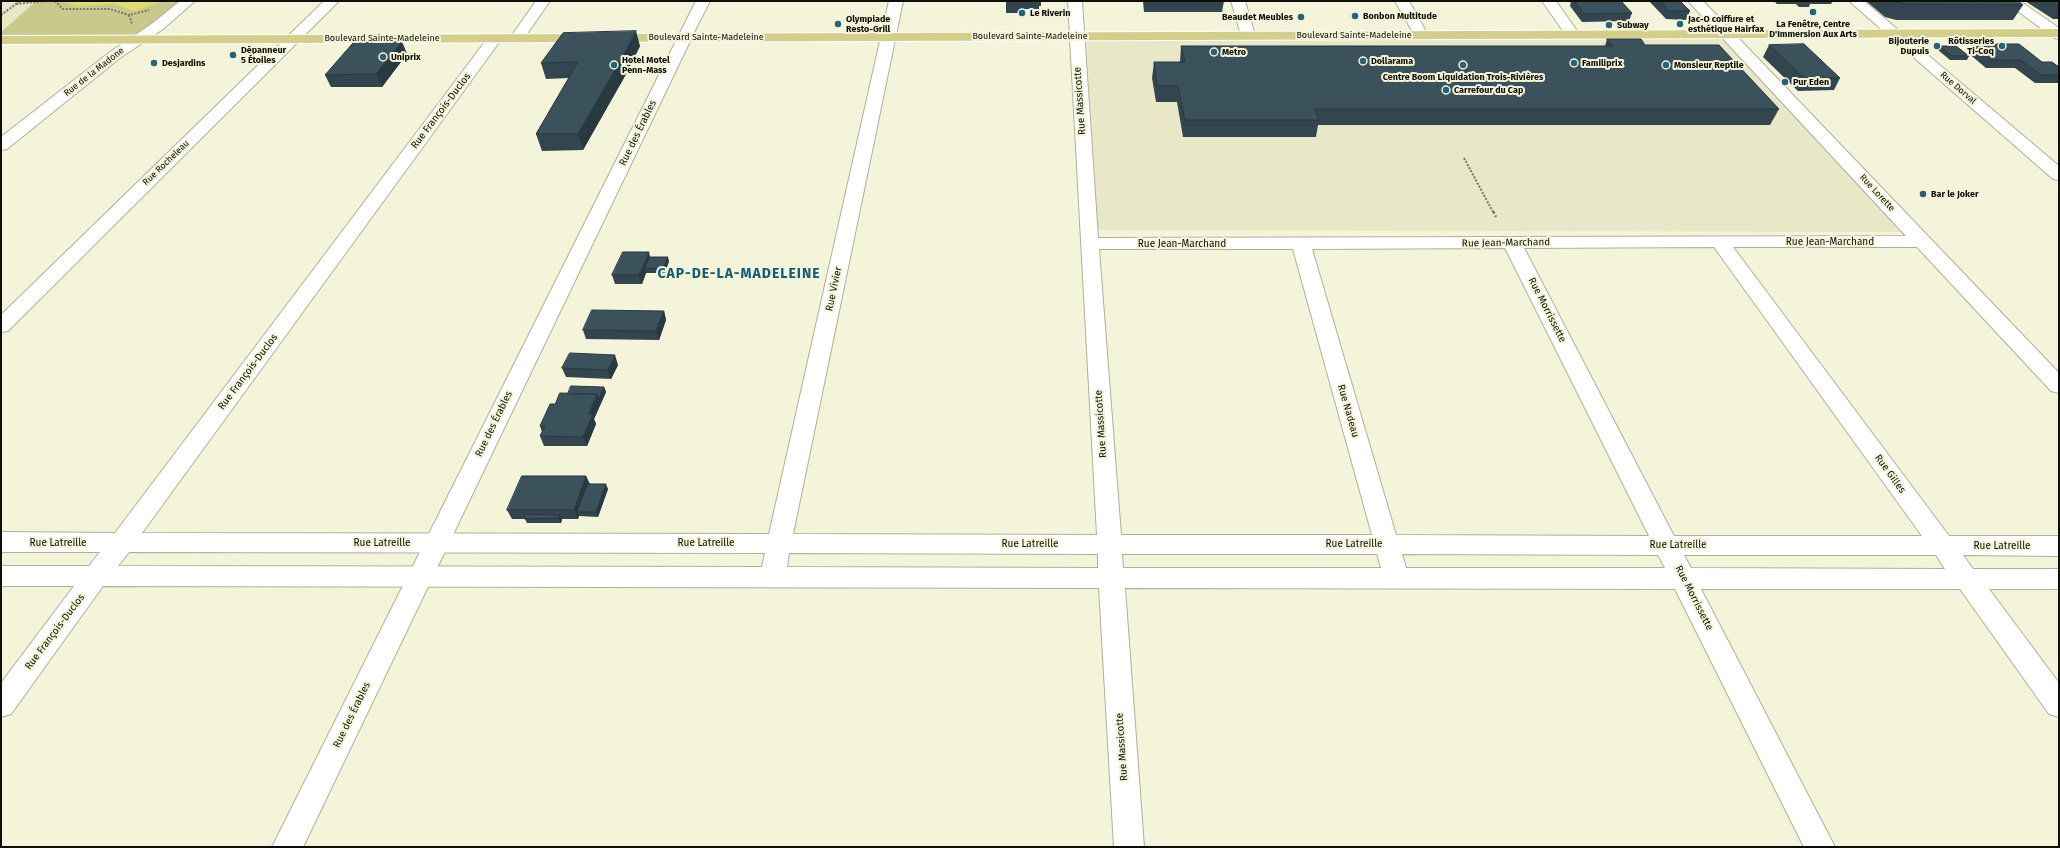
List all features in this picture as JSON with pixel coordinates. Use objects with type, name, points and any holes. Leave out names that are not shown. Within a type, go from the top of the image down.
[{"type":"main road","name":"Boulevard Sainte-Madeleine","points":[[1,40],[1248,35],[1421,36],[2058,34]]},
{"type":"street","name":"Rue de la Madone","points":[[1,145],[137,39],[158,26],[188,1]]},
{"type":"street","name":"Rue Rocheleau","points":[[1,326],[332,1]]},
{"type":"street","points":[[517,38],[543,1]]},
{"type":"street","name":"Rue des Érables","points":[[287,847],[703,1]]},
{"type":"street","name":"Rue Vivier","points":[[772,577],[896,1]]},
{"type":"street","name":"Rue Massicotte","points":[[1076,1],[1089,244],[1129,847]]},
{"type":"street","points":[[1238,1],[1248,35]]},
{"type":"street","points":[[1402,1],[1421,36]]},
{"type":"street","points":[[1549,1],[1573,35]]},
{"type":"street","name":"Rue Lorette","points":[[1695,1],[2059,386]]},
{"type":"street","name":"Rue Dorval","points":[[1856,1],[2059,175]]},
{"type":"street","points":[[2011,1],[2058,34]]},
{"type":"street","name":"Rue François-Duclos","points":[[1,705],[495,38]]},
{"type":"street","name":"Rue Jean-Marchand","points":[[1089,244],[1922,241]]},
{"type":"street","name":"Rue Gilles","points":[[1720,242],[2059,705]]},
{"type":"street","name":"Rue Morrissette","points":[[1512,243],[1820,847]]},
{"type":"street","name":"Rue Nadeau","points":[[1301,244],[1396,578]]},
{"type":"street","name":"Rue Latreille","points":[[1,542],[2059,546]]},
{"type":"street","points":[[1,576],[2059,579]]},
{"type":"path","points":[[1,15],[20,1]]},
{"type":"path","points":[[16,4],[44,1]]},
{"type":"path","points":[[55,1],[63,10],[110,8],[129,15],[154,8]]},
{"type":"path","points":[[1464,158],[1496,217]]},
{"type":"shaded area","points":[[1,1],[36,1],[1,32]]},
{"type":"shaded area","points":[[36,1],[185,1],[140,36],[1,37],[1,32]]},
{"type":"shaded area","points":[[63,1],[163,1],[135,11],[113,4],[76,6]]},
{"type":"shaded area","points":[[1086,35],[1730,35],[1912,232],[1097,230]]},
{"type":"building","points":[[1574,1],[1621,1],[1632,13],[1585,14]]},
{"type":"building","points":[[1660,1],[1680,1],[1690,11],[1669,11]]},
{"type":"building","points":[[1893,1],[2018,1],[2023,5],[1904,4]]},
{"type":"building","points":[[2051,1],[2059,1],[2059,6]]},
{"type":"building","points":[[636,31],[578,134],[536,134],[578,62],[541,63],[563,33]]},
{"type":"building","name":"Carrefour du Cap","points":[[1607,39],[1641,39],[1645,45],[1719,45],[1779,109],[1315,109],[1319,120],[1185,120],[1178,86],[1157,86],[1154,62],[1185,62],[1181,46],[1612,46]]},
{"type":"building","points":[[402,42],[376,74],[325,75],[353,43]]},
{"type":"building","points":[[1804,44],[1840,78],[1804,78],[1769,45]]},
{"type":"building","points":[[1972,44],[2019,44],[2042,62],[2052,62],[2059,67],[2059,75],[2041,75],[2021,60],[1992,60]]},
{"type":"building","points":[[1940,46],[1956,46],[1969,56],[1953,56]]},
{"type":"building","points":[[623,252],[649,252],[639,275],[612,275]]},
{"type":"building","points":[[650,257],[668,257],[663,269],[645,268]]},
{"type":"building","points":[[592,310],[664,311],[656,331],[583,330]]},
{"type":"building","points":[[570,353],[615,355],[608,370],[562,368]]},
{"type":"building","points":[[571,386],[604,387],[599,399],[597,394],[568,394]]},
{"type":"building","points":[[560,393],[597,394],[589,414],[593,414],[583,437],[540,436],[545,426],[540,426],[550,404],[555,404]]},
{"type":"building","points":[[522,476],[586,476],[574,510],[507,510]]},
{"type":"building","points":[[588,484],[606,484],[596,512],[577,512]]},
{"type":"building","points":[[526,514],[560,515],[558,518],[525,519]]},
{"type":"place","name":"La Fenêtre, Centre D'Immersion Aux Arts","points":[[1813,12]]},
{"type":"place","name":"Le Riverin","points":[[1022,13]]},
{"type":"place","name":"Bonbon Multitude","points":[[1355,16]]},
{"type":"place","name":"Beaudet Meubles","points":[[1301,17]]},
{"type":"place","name":"Olympiade Resto-Grill","points":[[838,24]]},
{"type":"place","name":"Jac-O coiffure et esthétique Hairfax","points":[[1680,24]]},
{"type":"place","name":"Subway","points":[[1609,25]]},
{"type":"place","name":"Bijouterie Dupuis","points":[[1937,46]]},
{"type":"place","name":"Rôtisseries Ti-Coq","points":[[2002,46]]},
{"type":"place","name":"Metro","points":[[1214,52]]},
{"type":"place","name":"Dépanneur 5 Étoiles","points":[[233,55]]},
{"type":"place","name":"Uniprix","points":[[383,57]]},
{"type":"place","name":"Dollarama","points":[[1363,61]]},
{"type":"place","name":"Desjardins","points":[[154,63]]},
{"type":"place","name":"Familiprix","points":[[1574,63]]},
{"type":"place","name":"Hotel Motel Penn-Mass","points":[[614,65]]},
{"type":"place","name":"Centre Boom Liquidation Trois-Rivières","points":[[1463,65]]},
{"type":"place","name":"Monsieur Reptile","points":[[1666,65]]},
{"type":"place","name":"Pur Eden","points":[[1785,82]]},
{"type":"place","name":"Carrefour du Cap","points":[[1446,90]]},
{"type":"place","name":"Bar le Joker","points":[[1923,194]]},
{"type":"district","name":"CAP-DE-LA-MADELEINE","points":[[739,274]]}]
